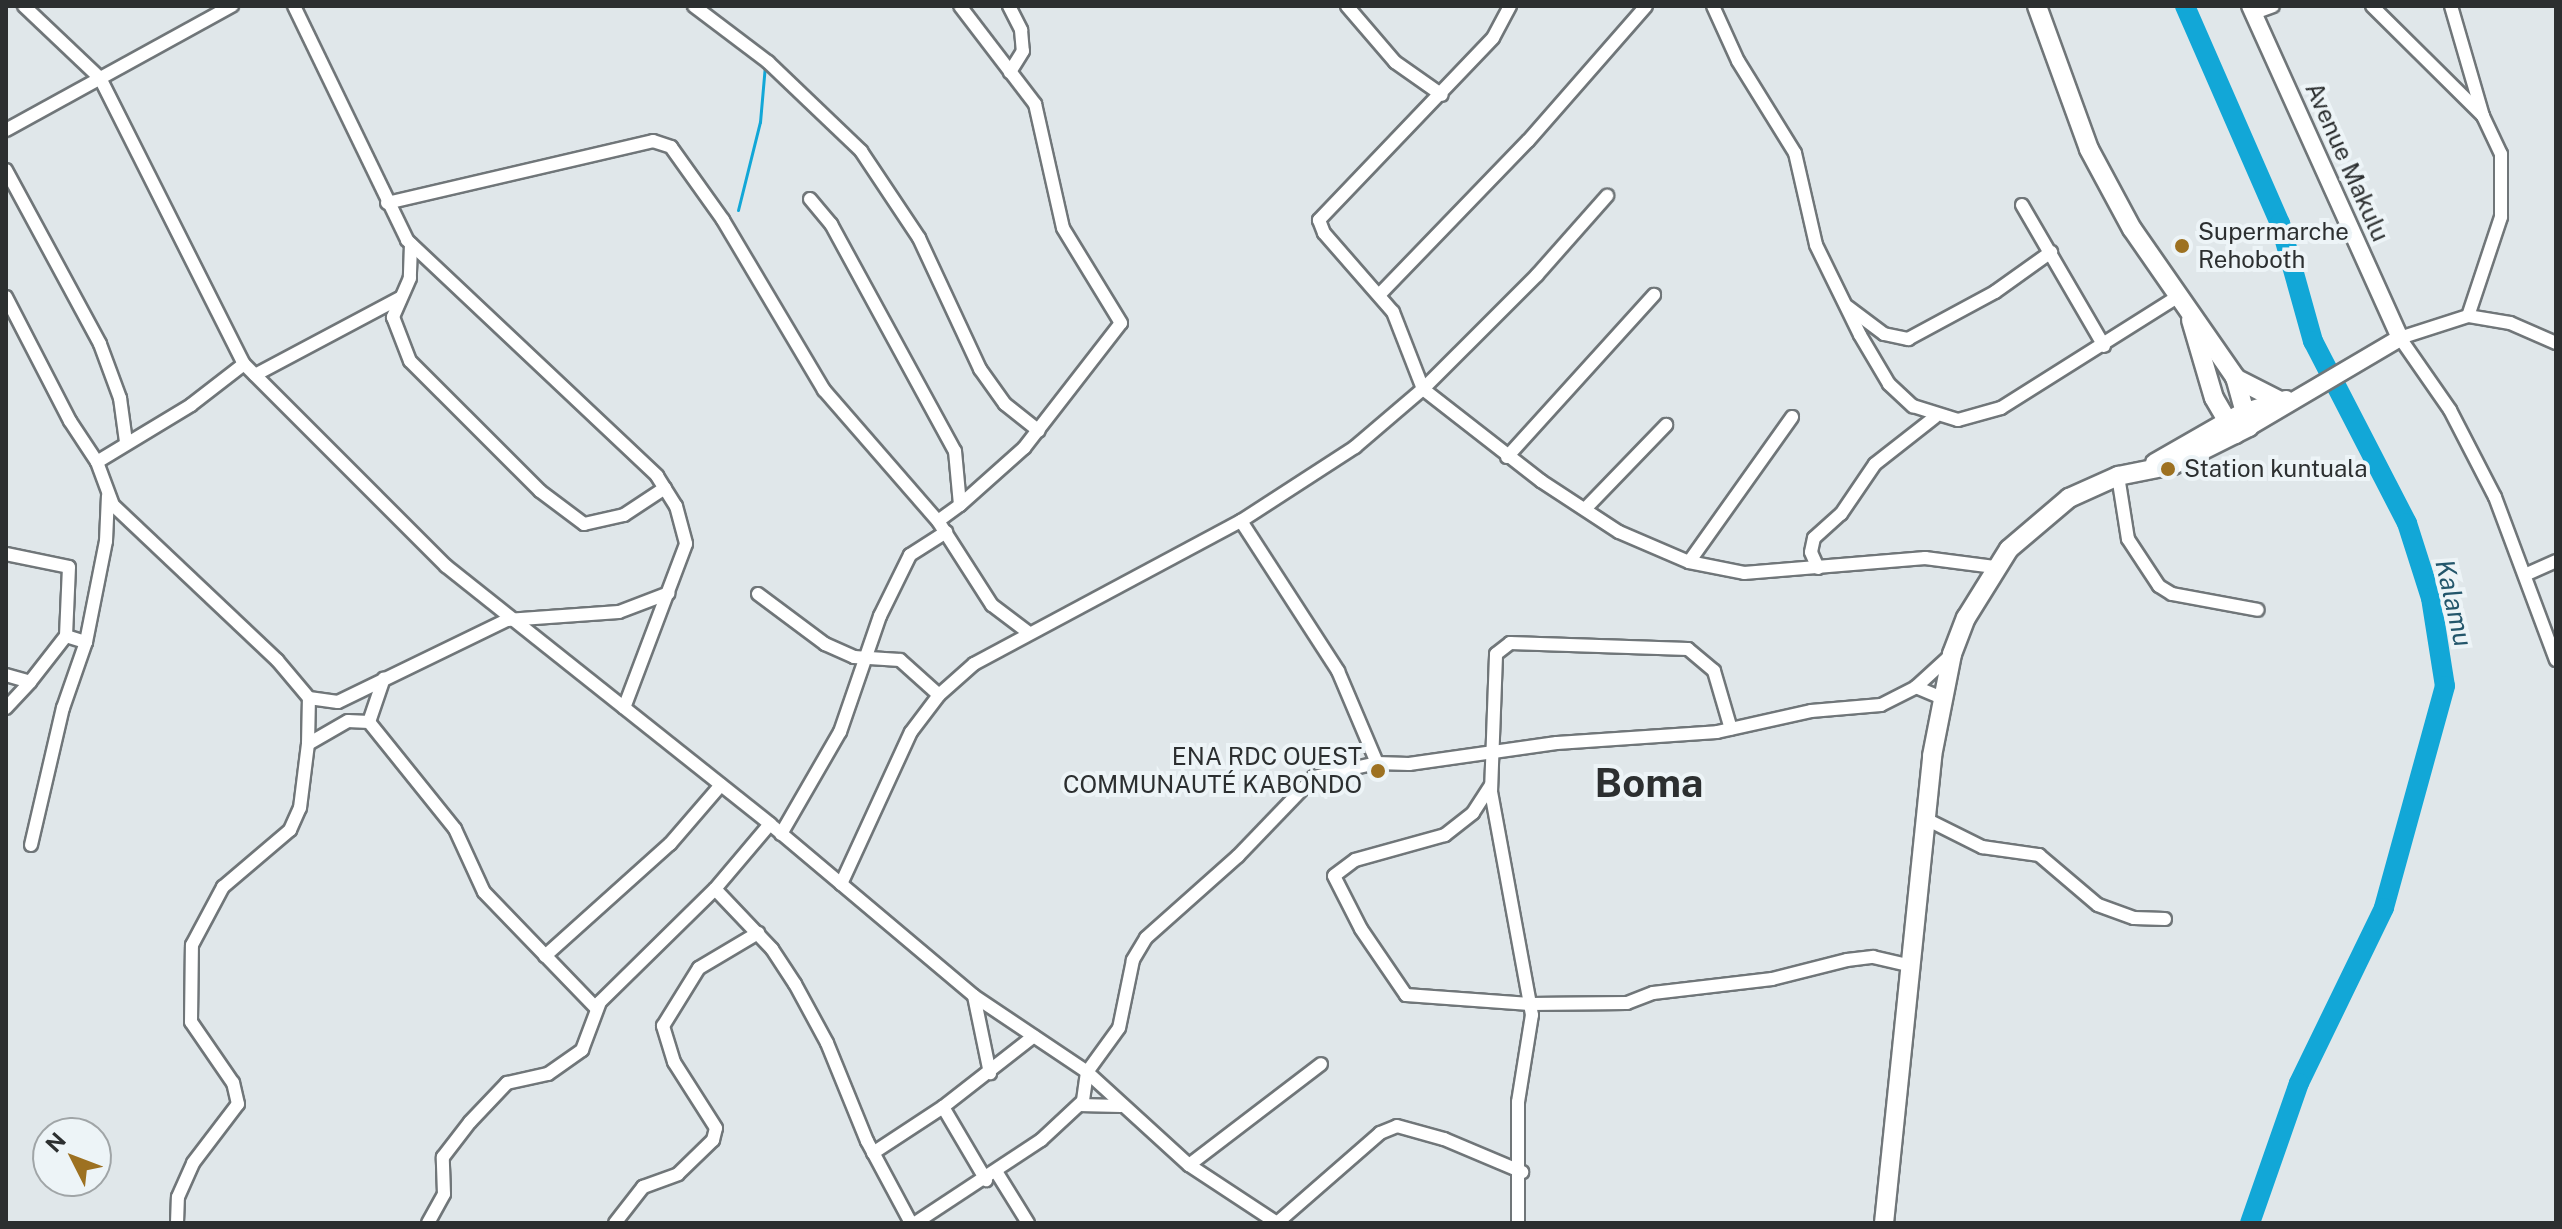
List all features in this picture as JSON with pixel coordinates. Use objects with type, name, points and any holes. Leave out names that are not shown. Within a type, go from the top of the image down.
[{"type":"highway","points":[[2037,6],[2089,149],[2176,298],[2235,377],[2278,400]]},
{"type":"highway","points":[[2190,317],[2214,398],[2240,423]]},
{"type":"highway","points":[[2235,377],[2240,423]]},
{"type":"highway","points":[[2200,437],[2214,398]]},
{"type":"highway","points":[[2146,469],[2200,437],[2240,423]]},
{"type":"highway","points":[[1884,1223],[1926,819],[1942,698],[1952,654],[1994,567],[2023,534],[2069,498],[2118,476],[2173,465],[2240,423]]},
{"type":"main road","name":"Avenue Makulu","points":[[2252,9],[2400,338]]},
{"type":"main road","points":[[2240,423],[2303,394],[2400,338]]},
{"type":"main road","points":[[2240,423],[2278,400],[2303,394]]},
{"type":"street","points":[[24,6],[100,78],[244,364],[453,573],[507,620],[770,824],[974,996],[1087,1072],[1189,1165],[1277,1223],[1380,1133],[1397,1126],[1444,1139],[1522,1172]]},
{"type":"street","points":[[6,130],[232,6]]},
{"type":"street","points":[[294,6],[387,203],[411,244],[665,488],[686,539],[669,593],[624,708]]},
{"type":"street","points":[[694,6],[768,62],[861,151],[919,238],[980,369],[1005,404],[1039,431]]},
{"type":"street","points":[[781,834],[840,732],[866,659],[910,555],[1039,431],[1121,323],[1063,228],[1038,109],[960,6]]},
{"type":"street","points":[[1009,6],[1021,30],[1023,51],[1010,72]]},
{"type":"street","points":[[1347,6],[1395,62],[1442,95]]},
{"type":"street","points":[[1510,6],[1493,38],[1442,95],[1319,220],[1324,233],[1393,312],[1423,389],[1507,457],[1619,532],[1689,562],[1744,573],[1925,558],[1994,567]]},
{"type":"street","points":[[1380,294],[1528,141],[1646,6]]},
{"type":"street","points":[[1713,6],[1738,61],[1795,153],[1810,227],[1846,306],[1889,384],[1902,399],[1935,417],[1958,420],[2001,408],[2176,298]]},
{"type":"street","points":[[2252,9],[2273,6]]},
{"type":"street","points":[[2372,6],[2483,116]]},
{"type":"street","points":[[2451,6],[2483,116],[2501,154],[2502,211],[2494,251],[2468,316]]},
{"type":"street","points":[[387,203],[653,141],[671,147],[723,220],[824,390],[942,526],[982,593],[1029,633]]},
{"type":"street","points":[[6,170],[100,344],[120,398],[126,442]]},
{"type":"street","points":[[841,884],[911,732],[939,695],[974,664],[1241,521],[1355,447],[1423,389],[1537,275],[1607,196]]},
{"type":"street","points":[[810,199],[831,224],[955,451],[960,505]]},
{"type":"street","points":[[2022,205],[2104,346]]},
{"type":"street","points":[[411,244],[410,278],[394,321],[410,361],[577,522],[624,515],[665,488]]},
{"type":"street","points":[[1846,306],[1884,334],[1908,339],[1995,292],[2051,252]]},
{"type":"street","points":[[1507,457],[1654,295]]},
{"type":"street","points":[[6,297],[70,421],[97,462],[108,496],[121,515],[277,660],[309,698],[308,744],[300,808],[290,830],[223,887],[190,953],[191,1022],[233,1083],[238,1104],[193,1163],[178,1197],[177,1223]]},
{"type":"street","points":[[255,375],[400,298]]},
{"type":"street","points":[[2556,343],[2510,323],[2468,316],[2400,338],[2450,410],[2527,574],[2556,660]]},
{"type":"street","points":[[97,462],[191,405],[244,364]]},
{"type":"street","points":[[1689,562],[1792,417]]},
{"type":"street","points":[[1818,568],[1811,552],[1814,538],[1841,514],[1875,464],[1935,417]]},
{"type":"street","points":[[1585,509],[1666,425]]},
{"type":"street","points":[[2118,476],[2128,539],[2159,586],[2172,594],[2258,610]]},
{"type":"street","points":[[31,845],[63,708],[86,642],[106,541],[108,496]]},
{"type":"street","points":[[1241,521],[1349,691],[1377,763]]},
{"type":"street","points":[[6,554],[69,567],[66,636],[6,708]]},
{"type":"street","points":[[2527,574],[2556,561]]},
{"type":"street","points":[[309,698],[338,702],[507,620],[619,612],[669,593]]},
{"type":"street","points":[[758,594],[825,644],[866,659],[900,660],[939,695]]},
{"type":"street","points":[[66,636],[86,642]]},
{"type":"street","points":[[1518,1223],[1522,1172],[1518,1102],[1532,1031],[1530,1004],[1491,785],[1496,654],[1510,643],[1688,649],[1714,671],[1731,729]]},
{"type":"street","points":[[715,889],[758,933],[786,969],[817,1024],[873,1153],[913,1223],[991,1176],[1079,1105],[1087,1072],[1119,1028],[1133,960],[1146,938],[1238,856],[1314,777],[1377,763],[1409,764],[1731,729],[1811,711],[1881,705],[1916,687],[1952,654]]},
{"type":"street","points":[[6,675],[30,682]]},
{"type":"street","points":[[369,722],[384,678]]},
{"type":"street","points":[[1916,687],[1942,698]]},
{"type":"street","points":[[308,744],[348,721],[369,722],[455,829],[484,892],[596,1008]]},
{"type":"street","points":[[545,956],[670,844],[721,785]]},
{"type":"street","points":[[1491,785],[1473,813],[1445,835],[1355,860],[1337,871],[1334,882],[1406,995],[1530,1004],[1627,1003],[1653,993],[1772,979],[1873,957],[1912,966]]},
{"type":"street","points":[[1926,819],[1982,847],[2039,855],[2107,909],[2165,919]]},
{"type":"street","points":[[428,1223],[444,1194],[441,1166],[448,1149],[507,1083],[548,1074],[582,1050],[596,1008],[715,889],[770,824]]},
{"type":"street","points":[[615,1223],[643,1187],[678,1174],[713,1140],[716,1128],[674,1062],[663,1026],[699,968],[758,933]]},
{"type":"street","points":[[974,996],[990,1073]]},
{"type":"street","points":[[873,1153],[990,1073],[1034,1036]]},
{"type":"street","points":[[1189,1165],[1321,1064]]},
{"type":"street","points":[[1079,1105],[1121,1106]]},
{"type":"street","points":[[943,1107],[1028,1223]]},
{"type":"waterway","name":"Kalamu","points":[[2185,6],[2280,223],[2313,341],[2407,523],[2431,598],[2445,686],[2384,908],[2299,1083],[2250,1223]]},
{"type":"waterway","points":[[738,210],[760,122],[765,65]]},
{"type":"place","name":"Supermarche Rehoboth","points":[[2182,246]]},
{"type":"place","name":"Station kuntuala","points":[[2168,469]]},
{"type":"place","name":"ENA RDC OUEST COMMUNAUTÉ KABONDO","points":[[1378,771]]},
{"type":"district","name":"Boma","points":[[1649,783]]}]
